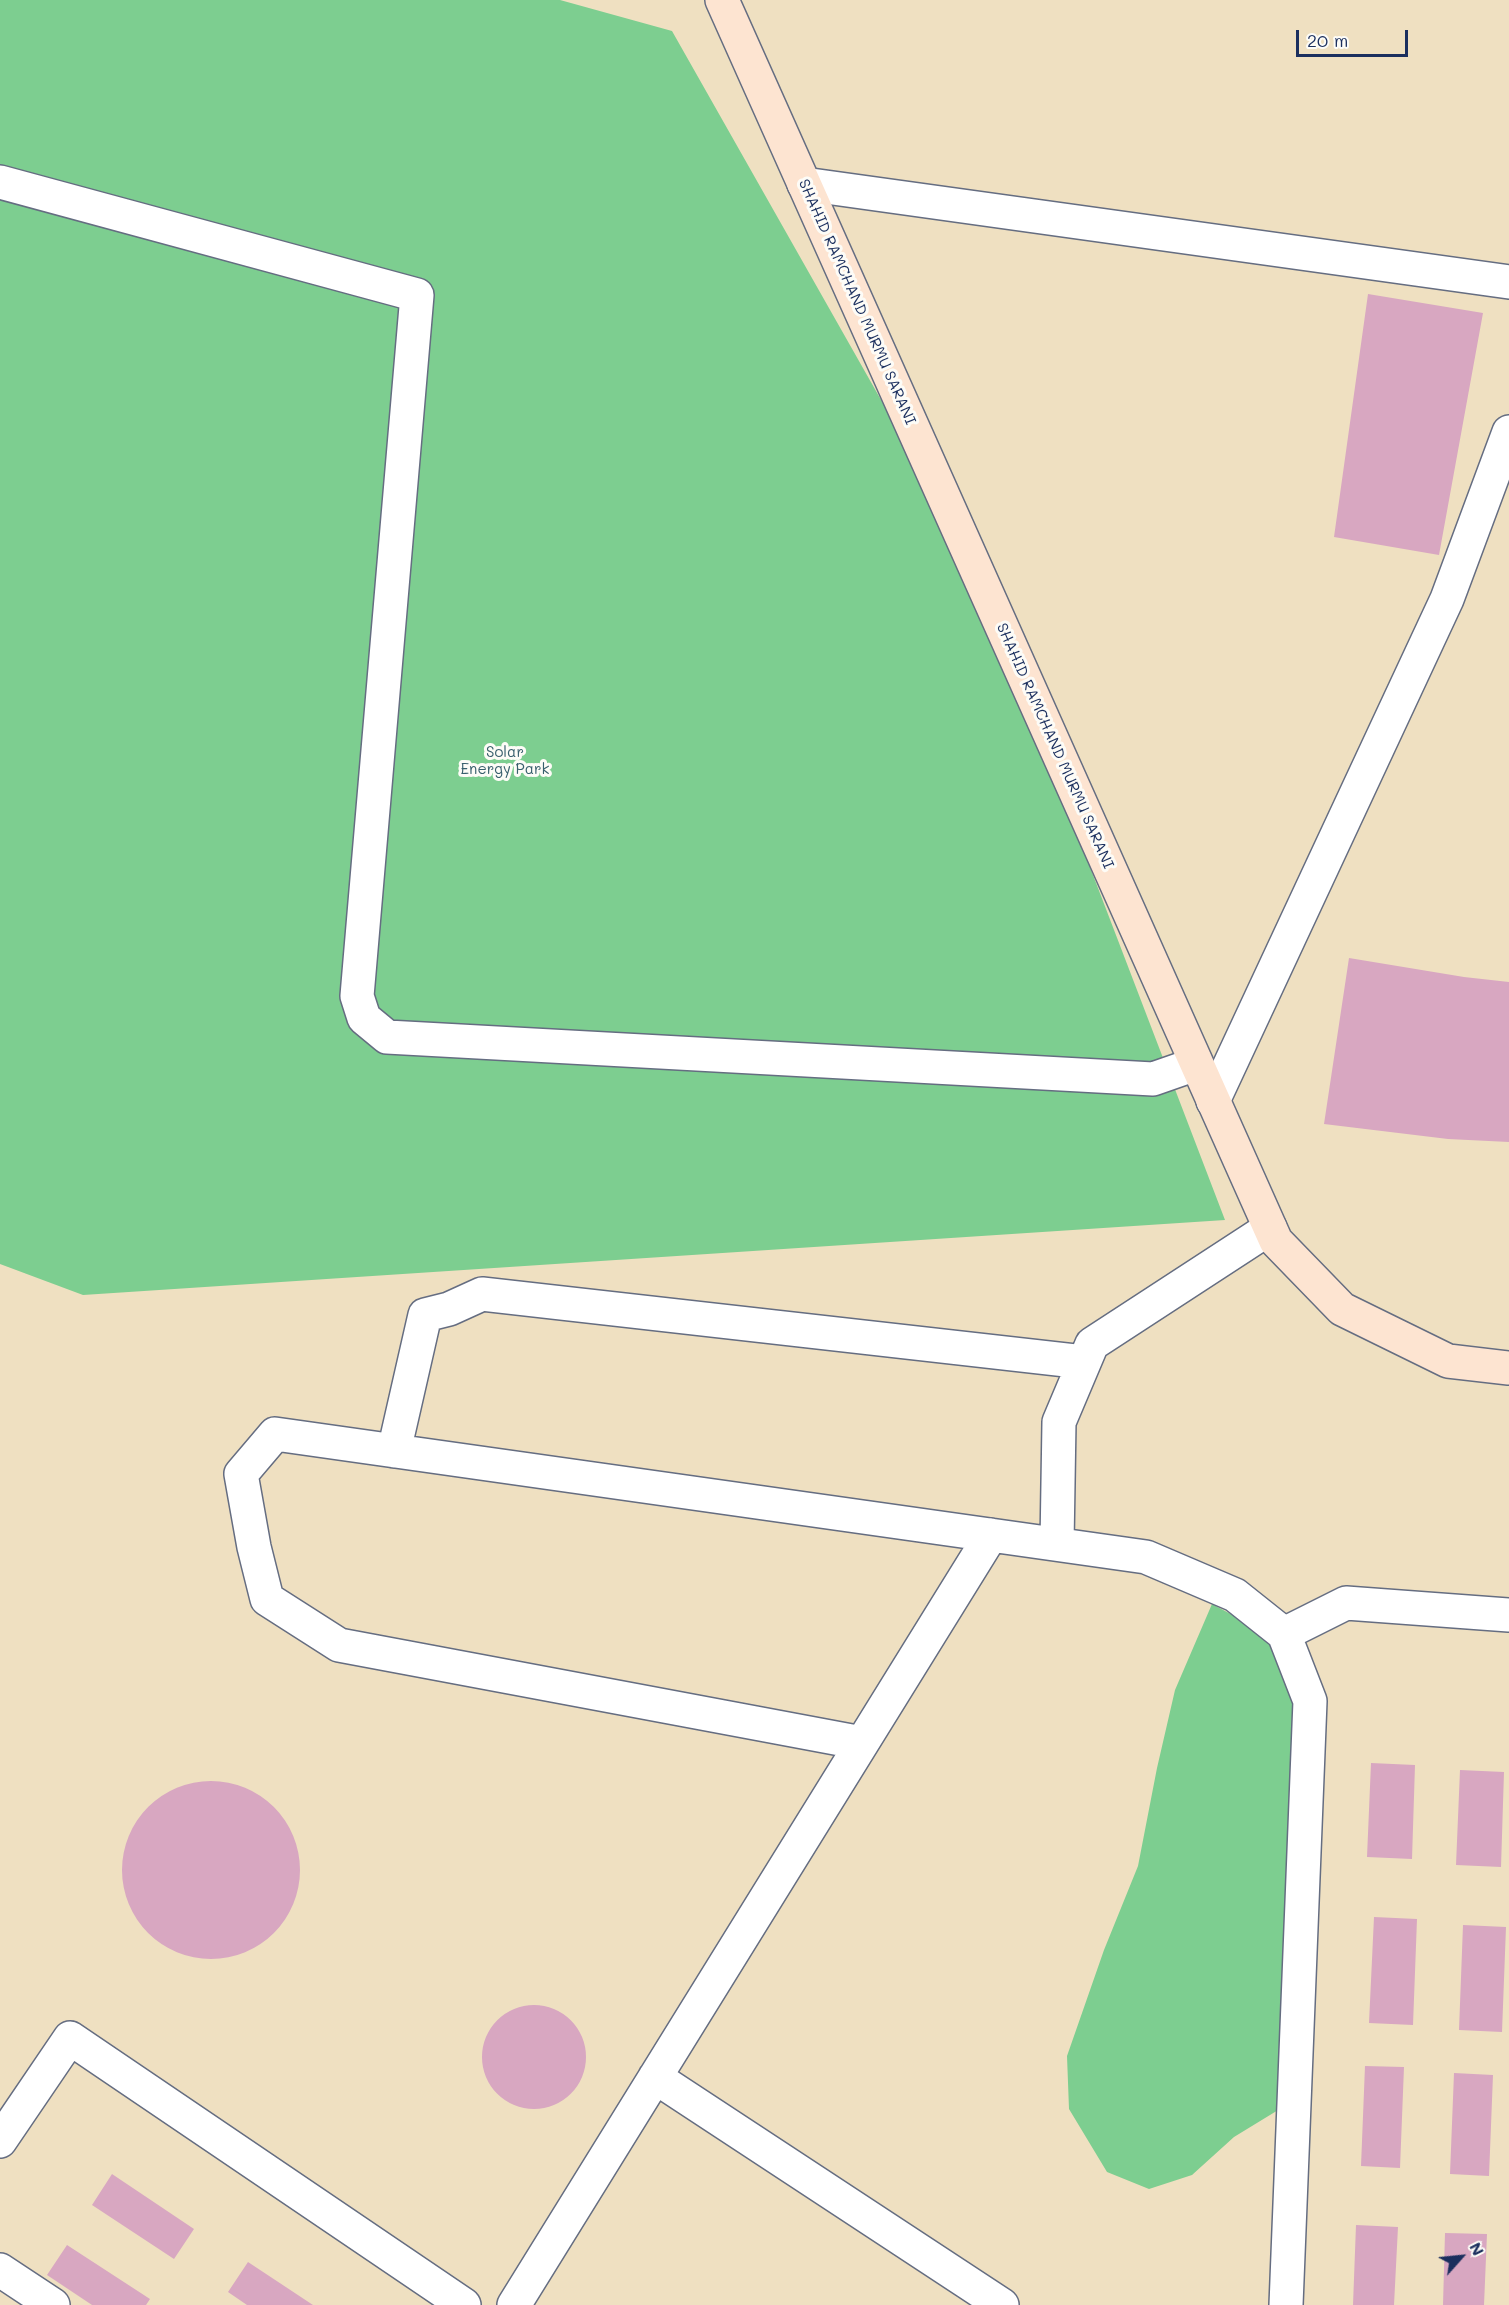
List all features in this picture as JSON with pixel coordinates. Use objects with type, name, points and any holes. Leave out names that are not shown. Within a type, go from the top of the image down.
[{"type":"street","name":"SHAHID RAMCHAND MURMU SARANI","points":[[722,0],[1276,1241],[1342,1309],[1448,1361],[1509,1368]]},
{"type":"street","points":[[0,182],[417,295],[357,996],[364,1018],[387,1037],[1153,1079],[1196,1064]]},
{"type":"street","points":[[804,184],[1509,282]]},
{"type":"street","points":[[1213,1101],[1447,599],[1509,432]]},
{"type":"street","points":[[1057,1544],[1059,1422],[1092,1344],[1270,1228]]},
{"type":"street","points":[[394,1451],[425,1315],[449,1310],[482,1294],[1084,1362]]},
{"type":"street","points":[[862,1743],[339,1646],[267,1599],[254,1547],[241,1474],[275,1434],[1146,1557],[1235,1595],[1284,1634],[1310,1701],[1286,2305]]},
{"type":"street","points":[[514,2305],[992,1535]]},
{"type":"street","points":[[1284,1634],[1346,1603],[1509,1615]]},
{"type":"street","points":[[0,2141],[70,2038],[464,2305]]},
{"type":"street","points":[[655,2077],[1002,2305]]},
{"type":"street","points":[[0,2271],[53,2305]]},
{"type":"green space","name":"Solar Energy Park","points":[[0,0],[560,0],[672,31],[974,564],[1225,1220],[83,1295],[0,1264]]},
{"type":"green space","points":[[1212,1604],[1264,1632],[1293,1694],[1309,1721],[1288,2104],[1234,2137],[1192,2175],[1149,2189],[1107,2172],[1069,2109],[1067,2056],[1104,1950],[1138,1866],[1175,1690]]},
{"type":"building","points":[[1368,294],[1483,313],[1439,555],[1334,537]]},
{"type":"building","points":[[1349,958],[1509,982],[1509,1142],[1448,1139],[1324,1124]]},
{"type":"building","points":[[1371,1763],[1415,1765],[1412,1859],[1367,1857]]},
{"type":"building","points":[[1460,1770],[1504,1772],[1501,1867],[1456,1865]]},
{"type":"building","points":[[211,1781],[228,1782],[245,1788],[261,1796],[274,1807],[285,1820],[293,1836],[299,1853],[299,1887],[293,1904],[285,1920],[274,1933],[261,1944],[245,1952],[228,1958],[211,1959],[194,1958],[177,1952],[161,1944],[148,1933],[137,1920],[129,1904],[123,1887],[122,1870],[123,1853],[129,1836],[137,1820],[148,1807],[161,1796],[177,1788],[194,1782]]},
{"type":"building","points":[[1374,1917],[1417,1919],[1413,2025],[1369,2023]]},
{"type":"building","points":[[1463,1925],[1506,1927],[1502,2032],[1459,2030]]},
{"type":"building","points":[[534,2005],[554,2009],[571,2020],[582,2037],[586,2057],[582,2077],[571,2094],[554,2105],[534,2109],[514,2105],[497,2094],[486,2077],[482,2057],[486,2037],[497,2020],[514,2009]]},
{"type":"building","points":[[1365,2066],[1404,2067],[1400,2168],[1361,2166]]},
{"type":"building","points":[[1454,2073],[1493,2075],[1489,2176],[1450,2174]]},
{"type":"building","points":[[112,2174],[194,2229],[174,2259],[92,2205]]},
{"type":"building","points":[[1356,2225],[1398,2227],[1394,2305],[1353,2305]]},
{"type":"building","points":[[1445,2233],[1487,2234],[1484,2305],[1443,2305]]},
{"type":"building","points":[[67,2245],[150,2299],[146,2305],[92,2305],[47,2275]]},
{"type":"building","points":[[248,2262],[313,2305],[247,2305],[228,2292]]}]
